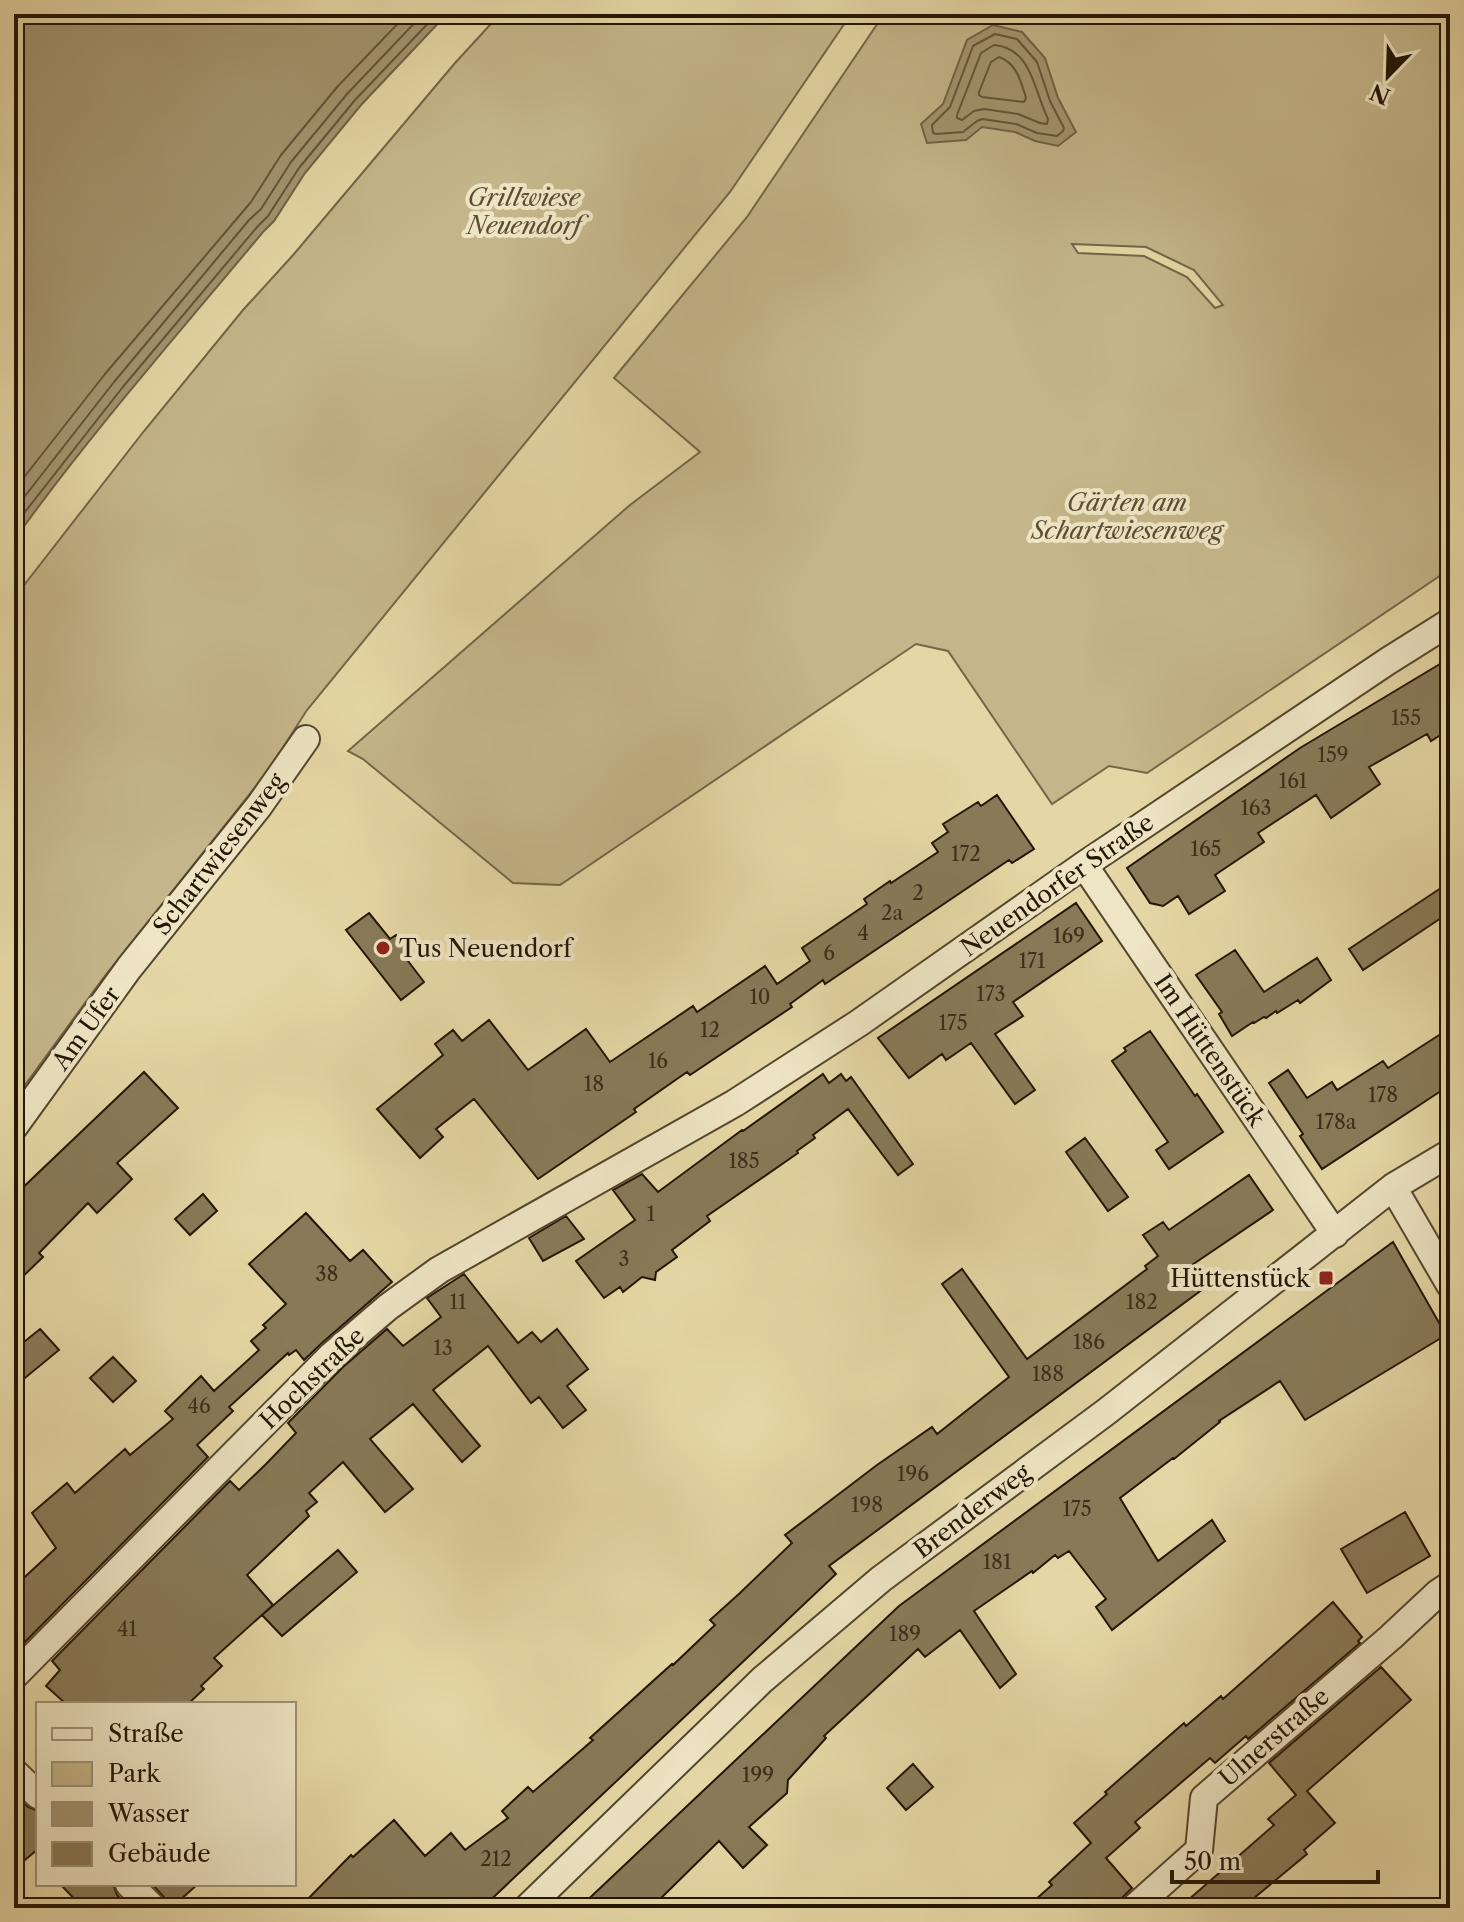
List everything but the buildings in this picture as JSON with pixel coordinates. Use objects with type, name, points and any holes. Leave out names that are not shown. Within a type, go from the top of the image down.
[{"type":"street","name":"Neuendorfer Straße","points":[[662,1145],[735,1103],[859,1023],[1084,865],[1450,622]]},
{"type":"street","name":"Schartwiesenweg","points":[[129,968],[259,806],[306,739]]},
{"type":"street","name":"Im Hüttenstück","points":[[1084,865],[1335,1234]]},
{"type":"street","name":"Am Ufer","points":[[14,1127],[129,968]]},
{"type":"street","name":"Hochstraße","points":[[14,1676],[332,1355],[388,1307],[439,1270],[662,1145]]},
{"type":"street","name":"Brenderweg","points":[[527,1908],[762,1680],[881,1579],[1106,1412],[1393,1187],[1450,1153]]},
{"type":"street","points":[[1393,1187],[1450,1285]]},
{"type":"street","name":"Ulnerstraße","points":[[1134,1908],[1199,1850],[1204,1798],[1450,1585]]},
{"type":"street","points":[[14,1772],[36,1793]]},
{"type":"street","points":[[131,1886],[153,1908]]},
{"type":"green space","name":"Grillwiese Neuendorf","points":[[500,14],[851,14],[730,192],[307,710],[268,771],[104,977],[14,1100],[14,598],[243,310]]},
{"type":"green space","name":"Gärten am Schartwiesenweg","points":[[884,14],[1450,14],[1450,569],[1147,773],[1109,766],[1052,804],[948,651],[916,644],[560,885],[513,883],[363,759],[348,751],[630,505],[700,452],[614,378],[747,217]],"holes":[[[1072,244],[1146,247],[1194,270],[1223,305],[1215,308],[1187,277],[1144,256],[1078,253]]]},
{"type":"water","points":[[14,14],[447,14],[361,105],[305,173],[274,221],[104,422],[14,540]]},
{"type":"water","points":[[993,25],[1022,32],[1045,58],[1058,98],[1076,132],[1058,146],[1015,132],[982,127],[966,140],[927,143],[921,124],[943,104],[967,40]]},
{"type":"place","name":"Tus Neuendorf","points":[[383,948]]},
{"type":"place","name":"Hüttenstück","points":[[1326,1278]]}]
